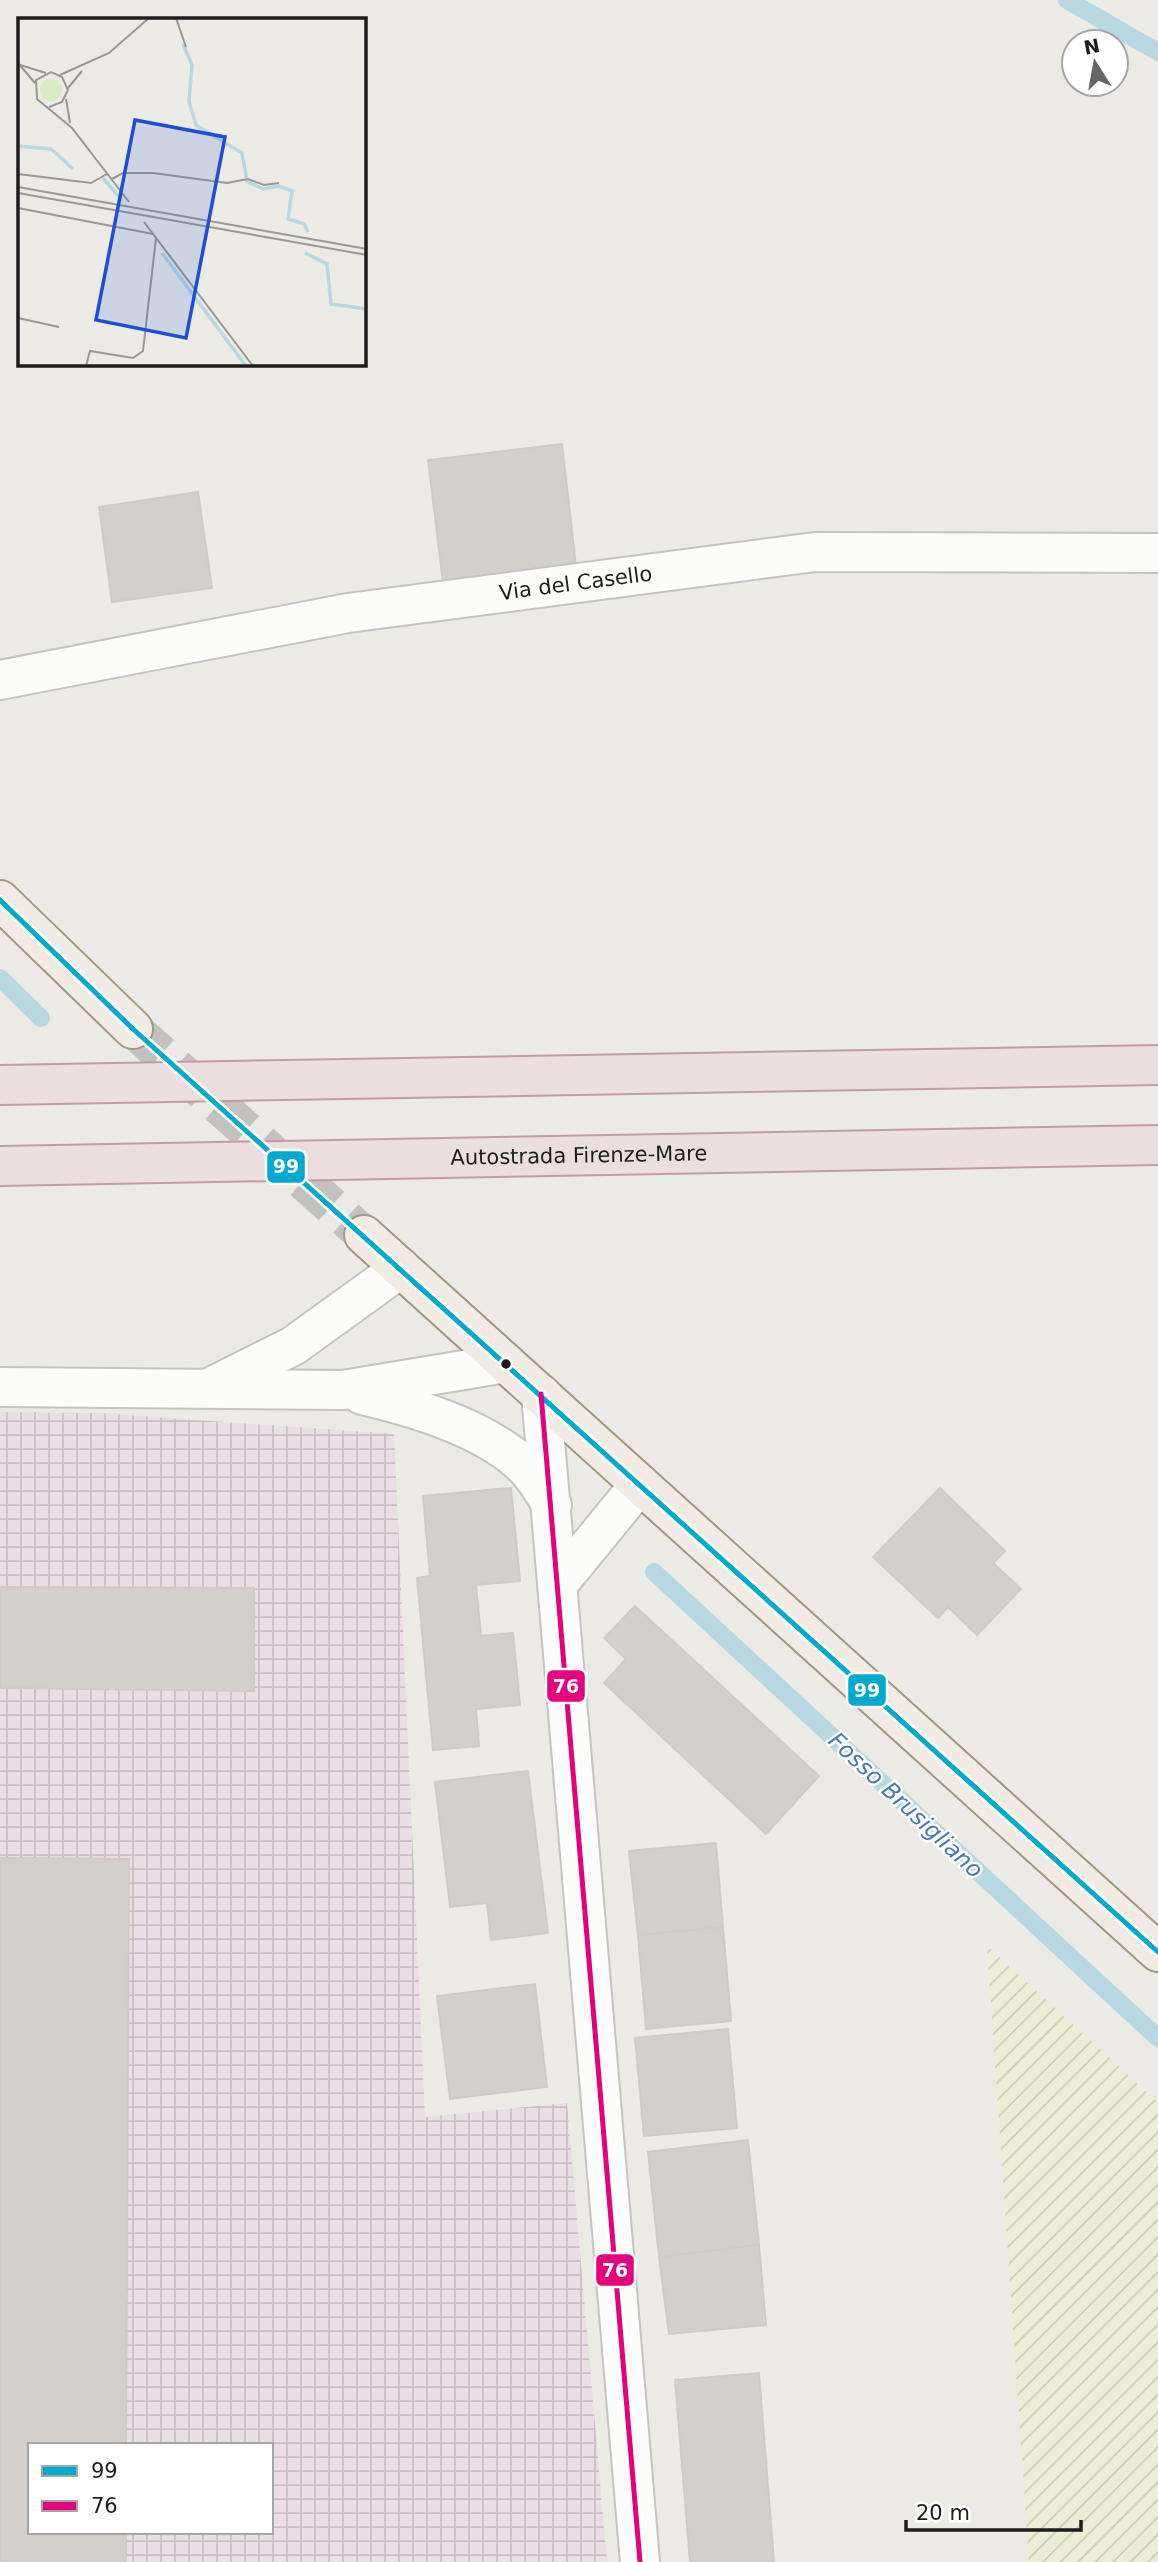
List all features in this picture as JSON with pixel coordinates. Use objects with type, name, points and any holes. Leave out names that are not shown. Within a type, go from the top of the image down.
[{"type":"highway","points":[[0,1085],[1158,1065]]},
{"type":"highway","name":"Autostrada Firenze-Mare","points":[[0,1166],[1158,1145]]},
{"type":"main road","points":[[0,900],[134,1029]]},
{"type":"main road","points":[[364,1235],[1158,1952]]},
{"type":"street","name":"Via del Casello","points":[[0,680],[348,613],[816,552],[1158,553]]},
{"type":"street","points":[[202,1391],[293,1346],[401,1268]]},
{"type":"street","points":[[0,1388],[343,1390],[506,1363]]},
{"type":"street","points":[[343,1390],[429,1413],[487,1440],[524,1466],[552,1505]]},
{"type":"street","points":[[541,1394],[640,2562]]},
{"type":"street","points":[[559,1583],[640,1484]]},
{"type":"shaded area","points":[[0,1412],[99,1413],[394,1434],[425,2117],[567,2103],[607,2562],[0,2562]]},
{"type":"green space","points":[[987,1946],[1158,2102],[1158,2562],[1029,2562]]},
{"type":"building","points":[[562,444],[576,566],[443,582],[428,460]]},
{"type":"building","points":[[198,492],[212,588],[112,602],[99,507]]},
{"type":"building","points":[[511,1488],[520,1581],[476,1585],[481,1636],[513,1633],[520,1705],[476,1709],[479,1746],[433,1750],[417,1578],[430,1576],[423,1496]]},
{"type":"building","points":[[940,1488],[1005,1551],[993,1563],[1021,1589],[977,1635],[948,1607],[938,1618],[873,1557]]},
{"type":"building","points":[[0,1587],[254,1588],[254,1691],[0,1688]]},
{"type":"building","points":[[635,1606],[819,1776],[766,1834],[604,1683],[626,1659],[604,1638]]},
{"type":"building","points":[[528,1771],[548,1933],[491,1940],[487,1903],[450,1907],[435,1782]]},
{"type":"building","points":[[716,1843],[723,1927],[638,1935],[629,1851]]},
{"type":"building","points":[[0,1858],[129,1859],[126,2443],[28,2443],[28,2534],[126,2534],[126,2562],[0,2562]]},
{"type":"building","points":[[723,1927],[731,2021],[646,2029],[638,1935]]},
{"type":"building","points":[[535,1984],[547,2087],[450,2099],[437,1996]]},
{"type":"building","points":[[728,2029],[737,2128],[644,2136],[635,2038]]},
{"type":"building","points":[[748,2140],[759,2245],[659,2257],[648,2152]]},
{"type":"building","points":[[759,2245],[766,2325],[669,2334],[659,2257]]},
{"type":"building","points":[[759,2373],[774,2562],[690,2562],[675,2380]]},
{"type":"waterway","points":[[1067,0],[1158,52]]},
{"type":"waterway","name":"Fosso Brusigliano","points":[[0,978],[41,1018]]},
{"type":"waterway","name":"Fosso Brusigliano","points":[[654,1572],[1158,2038]]},
{"type":"tunnel","points":[[133,1029],[364,1235]]},
{"type":"transit line","name":"99","points":[[0,900],[133,1029],[1158,1952]]},
{"type":"transit line","name":"76","points":[[541,1394],[640,2562]]}]
